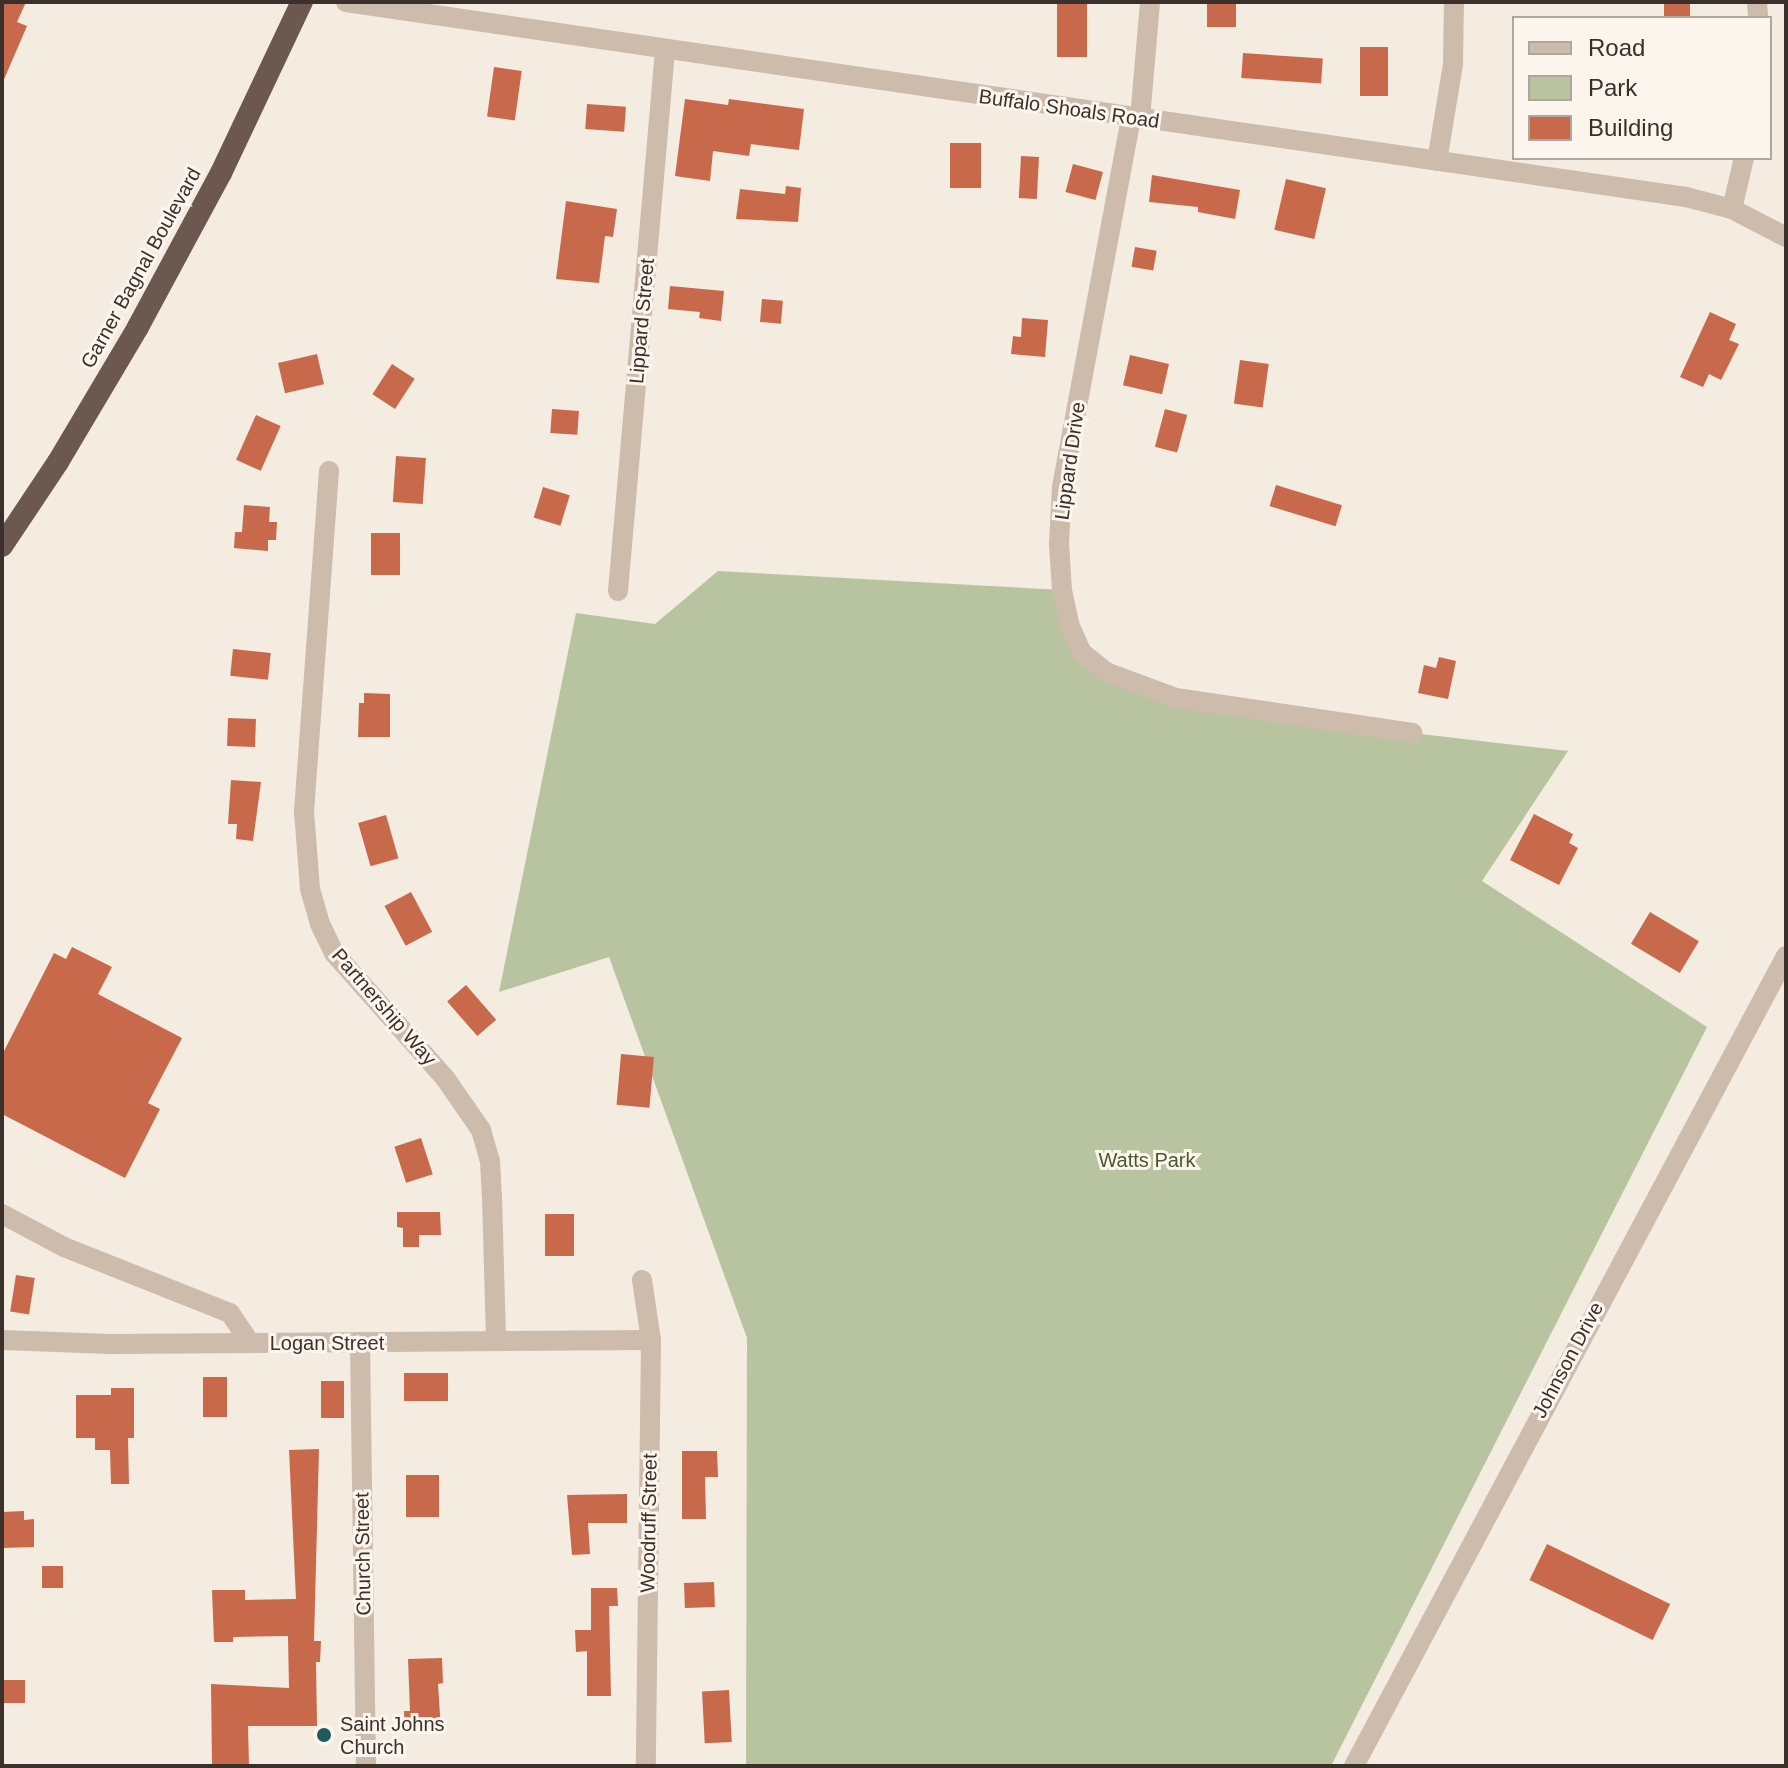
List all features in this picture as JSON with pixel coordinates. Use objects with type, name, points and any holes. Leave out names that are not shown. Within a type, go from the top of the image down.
[{"type":"highway","name":"Garner Bagnal Boulevard","points":[[2,546],[58,462],[138,327],[221,173],[302,2]]},
{"type":"street","name":"Buffalo Shoals Road","points":[[346,2],[665,51],[1686,197],[1732,209],[1786,237]]},
{"type":"street","name":"Lippard Drive","points":[[1150,2],[1136,118],[1062,488],[1059,544],[1062,590],[1069,624],[1082,653],[1106,672],[1176,698],[1412,733]]},
{"type":"street","points":[[1437,161],[1453,64],[1454,2]]},
{"type":"street","name":"Lippard Street","points":[[618,591],[665,51]]},
{"type":"street","points":[[1732,209],[1744,160]]},
{"type":"street","name":"Partnership Way","points":[[329,471],[304,811],[310,889],[320,924],[334,953],[445,1078],[481,1130],[490,1161],[496,1341]]},
{"type":"street","name":"Johnson Drive","points":[[1354,1766],[1786,956]]},
{"type":"street","points":[[2,1214],[64,1247],[230,1313],[250,1343]]},
{"type":"street","name":"Woodruff Street","points":[[642,1280],[651,1340],[646,1766]]},
{"type":"street","name":"Logan Street","points":[[2,1340],[110,1344],[651,1340]]},
{"type":"street","name":"Church Street","points":[[360,1342],[366,1766]]},
{"type":"green space","name":"Watts Park","points":[[718,571],[1062,590],[1082,653],[1133,684],[1412,733],[1568,751],[1482,881],[1707,1027],[1331,1766],[746,1766],[747,1338],[609,957],[499,992],[576,613],[655,624]]},
{"type":"building","points":[[2,2],[26,2],[17,22],[27,26],[2,84]]},
{"type":"building","points":[[1057,2],[1087,2],[1087,57],[1057,57]]},
{"type":"building","points":[[1207,2],[1236,2],[1236,27],[1207,27]]},
{"type":"building","points":[[1664,2],[1690,2],[1690,16],[1664,16]]},
{"type":"building","points":[[1360,47],[1388,47],[1388,96],[1360,96]]},
{"type":"building","points":[[1243,53],[1323,59],[1321,84],[1241,78]]},
{"type":"building","points":[[494,67],[522,71],[515,120],[487,117]]},
{"type":"building","points":[[685,99],[728,105],[729,99],[804,109],[799,150],[751,144],[749,156],[713,151],[710,181],[675,176]]},
{"type":"building","points":[[587,104],[626,107],[624,132],[585,129]]},
{"type":"building","points":[[950,143],[981,143],[981,188],[950,188]]},
{"type":"building","points":[[1021,156],[1039,157],[1037,199],[1019,198]]},
{"type":"building","points":[[1073,164],[1103,172],[1095,200],[1065,192]]},
{"type":"building","points":[[1152,175],[1240,190],[1235,219],[1198,212],[1198,207],[1149,202]]},
{"type":"building","points":[[1286,179],[1326,188],[1314,239],[1274,230]]},
{"type":"building","points":[[786,186],[801,188],[798,222],[736,219],[740,189],[785,194]]},
{"type":"building","points":[[566,201],[617,209],[613,237],[605,236],[599,283],[556,279]]},
{"type":"building","points":[[1135,247],[1157,251],[1153,271],[1132,267]]},
{"type":"building","points":[[670,286],[724,291],[721,321],[699,318],[700,312],[668,309]]},
{"type":"building","points":[[762,299],[783,301],[781,324],[760,322]]},
{"type":"building","points":[[1710,312],[1736,324],[1729,340],[1739,344],[1721,380],[1709,374],[1703,387],[1680,377]]},
{"type":"building","points":[[1022,318],[1048,320],[1045,357],[1011,354],[1013,336],[1021,337]]},
{"type":"building","points":[[317,354],[324,384],[285,393],[278,363]]},
{"type":"building","points":[[1130,355],[1169,364],[1162,394],[1123,385]]},
{"type":"building","points":[[1240,360],[1269,364],[1263,408],[1234,404]]},
{"type":"building","points":[[392,364],[415,379],[395,409],[372,394]]},
{"type":"building","points":[[552,409],[579,411],[577,435],[550,433]]},
{"type":"building","points":[[1165,409],[1187,415],[1177,453],[1155,447]]},
{"type":"building","points":[[256,415],[281,426],[261,471],[236,460]]},
{"type":"building","points":[[396,456],[426,458],[423,504],[393,502]]},
{"type":"building","points":[[1276,485],[1342,505],[1336,526],[1270,506]]},
{"type":"building","points":[[543,487],[570,495],[560,526],[534,518]]},
{"type":"building","points":[[244,505],[270,507],[269,522],[277,522],[276,540],[268,540],[268,551],[234,548],[235,532],[242,532]]},
{"type":"building","points":[[371,533],[400,533],[400,575],[371,575]]},
{"type":"building","points":[[233,649],[271,653],[268,680],[230,676]]},
{"type":"building","points":[[1439,657],[1456,661],[1448,699],[1418,693],[1424,665],[1436,668]]},
{"type":"building","points":[[364,693],[390,694],[390,737],[358,737],[359,703],[364,703]]},
{"type":"building","points":[[228,718],[256,719],[255,747],[227,746]]},
{"type":"building","points":[[231,780],[261,782],[253,841],[236,839],[237,824],[228,824]]},
{"type":"building","points":[[1534,814],[1573,834],[1569,843],[1578,848],[1559,885],[1510,860]]},
{"type":"building","points":[[386,815],[398,858],[371,866],[358,823]]},
{"type":"building","points":[[411,892],[432,932],[406,946],[385,906]]},
{"type":"building","points":[[1650,912],[1699,941],[1680,973],[1631,944]]},
{"type":"building","points":[[72,947],[112,967],[98,994],[182,1038],[148,1103],[160,1109],[125,1178],[2,1114],[2,1055],[54,953],[66,959]]},
{"type":"building","points":[[466,985],[496,1020],[477,1036],[447,1001]]},
{"type":"building","points":[[621,1054],[654,1057],[649,1108],[617,1105]]},
{"type":"building","points":[[421,1138],[433,1174],[406,1183],[394,1147]]},
{"type":"building","points":[[397,1212],[440,1212],[441,1235],[419,1235],[419,1247],[403,1247],[403,1228],[397,1227]]},
{"type":"building","points":[[545,1214],[574,1214],[574,1256],[545,1256]]},
{"type":"building","points":[[16,1275],[35,1278],[29,1315],[10,1312]]},
{"type":"building","points":[[404,1373],[448,1373],[448,1401],[404,1401]]},
{"type":"building","points":[[203,1377],[227,1377],[227,1417],[203,1417]]},
{"type":"building","points":[[321,1381],[344,1381],[344,1418],[321,1418]]},
{"type":"building","points":[[111,1388],[134,1388],[134,1438],[128,1438],[129,1484],[111,1484],[110,1450],[95,1450],[95,1438],[76,1438],[76,1395],[111,1395]]},
{"type":"building","points":[[319,1449],[314,1641],[321,1641],[320,1662],[316,1662],[317,1726],[248,1726],[249,1766],[212,1766],[211,1684],[289,1688],[288,1636],[233,1637],[233,1642],[214,1642],[212,1590],[245,1590],[245,1600],[296,1599],[289,1450]]},
{"type":"building","points":[[682,1451],[717,1451],[718,1477],[705,1477],[706,1519],[682,1519]]},
{"type":"building","points":[[406,1475],[439,1475],[439,1517],[406,1517]]},
{"type":"building","points":[[627,1494],[627,1523],[588,1523],[590,1554],[572,1555],[567,1495]]},
{"type":"building","points":[[24,1511],[24,1520],[34,1519],[34,1547],[2,1548],[2,1512]]},
{"type":"building","points":[[1547,1544],[1670,1604],[1653,1640],[1529,1580]]},
{"type":"building","points":[[42,1566],[63,1566],[63,1588],[42,1588]]},
{"type":"building","points":[[714,1582],[715,1607],[685,1608],[684,1583]]},
{"type":"building","points":[[591,1588],[617,1588],[618,1606],[609,1606],[611,1696],[587,1696],[587,1651],[576,1652],[575,1630],[591,1630]]},
{"type":"building","points":[[442,1658],[443,1683],[438,1684],[441,1731],[405,1733],[404,1711],[410,1711],[408,1659]]},
{"type":"building","points":[[2,1680],[25,1680],[25,1703],[2,1703]]},
{"type":"building","points":[[729,1690],[732,1742],[705,1743],[702,1691]]},
{"type":"place","name":"Saint Johns Church","points":[[324,1735]]}]
